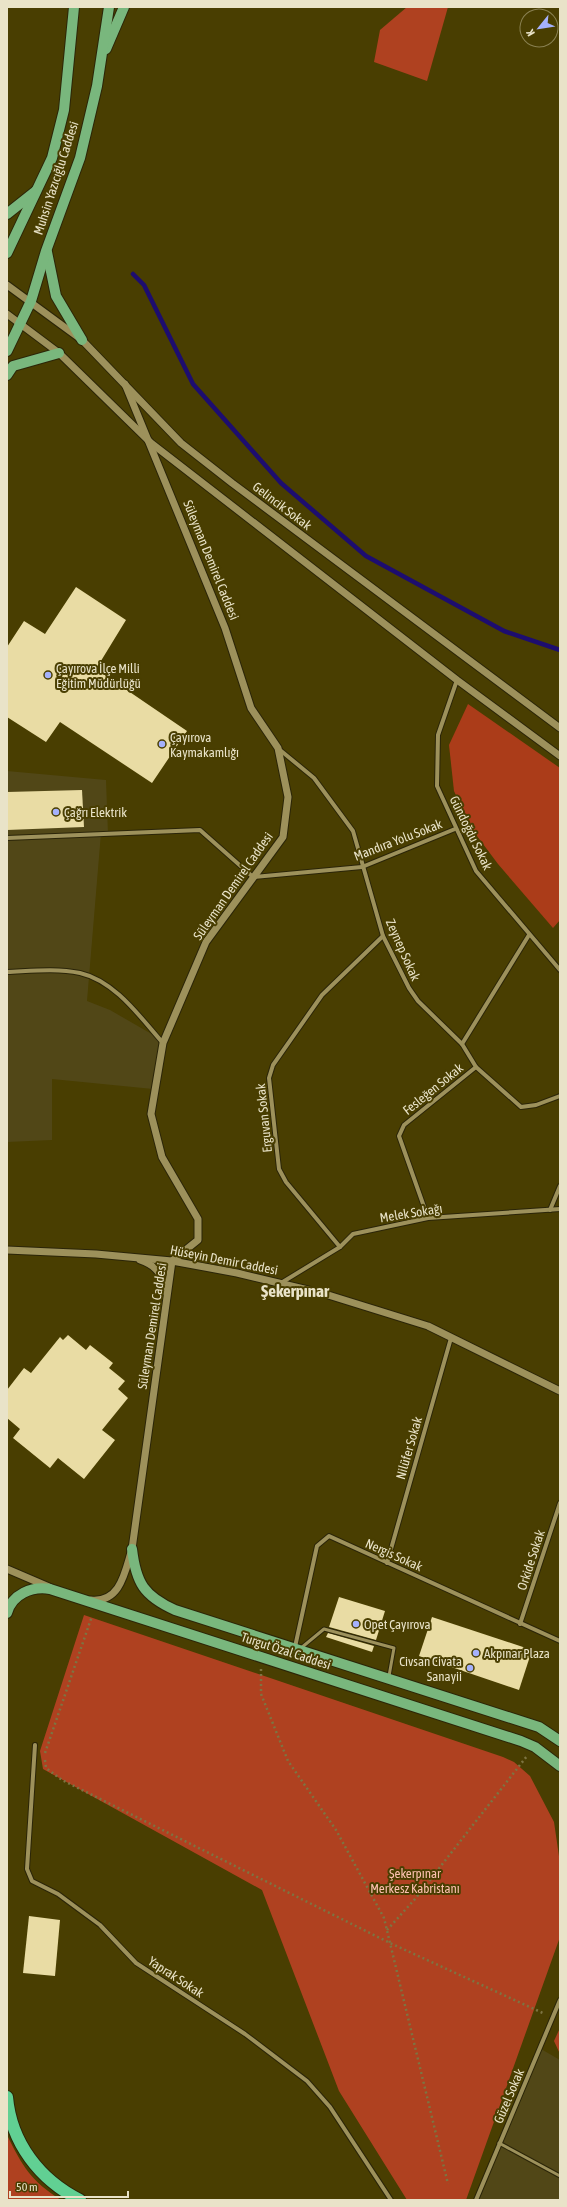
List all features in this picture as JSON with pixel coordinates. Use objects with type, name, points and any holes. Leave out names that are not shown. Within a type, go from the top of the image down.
[{"type":"highway","points":[[7,2097],[16,2136],[30,2159],[42,2175],[58,2188],[80,2200]]},
{"type":"main road","points":[[70,7],[71,55]]},
{"type":"main road","name":"Muhsin Yazıcığlu Caddesi","points":[[7,253],[52,158],[64,110],[71,55],[74,7]]},
{"type":"main road","name":"Muhsin Yazıcığlu Caddesi","points":[[7,351],[31,301],[46,251],[80,158],[97,86],[109,7]]},
{"type":"main road","points":[[101,62],[124,7]]},
{"type":"main road","points":[[7,214],[38,190]]},
{"type":"main road","points":[[46,251],[56,296],[82,340]]},
{"type":"main road","points":[[7,375],[13,366],[60,353]]},
{"type":"main road","name":"Turgut Özal Caddesi","points":[[132,1549],[134,1569],[143,1588],[163,1604],[175,1610],[298,1648],[539,1727],[560,1741]]},
{"type":"main road","name":"Turgut Özal Caddesi","points":[[7,1613],[9,1606],[17,1597],[28,1590],[39,1587],[521,1740],[535,1747],[560,1766]]},
{"type":"street","name":"Gelincik Sokak","points":[[7,285],[31,301],[82,340],[181,443],[232,483],[560,728]]},
{"type":"street","points":[[7,314],[20,322],[60,353],[151,443],[457,680],[560,756]]},
{"type":"street","name":"Süleyman Demirel Caddesi","points":[[7,1569],[69,1596],[97,1600],[111,1595],[121,1584],[132,1549],[172,1261],[198,1240],[198,1219],[162,1157],[150,1114],[163,1043],[206,942],[283,837],[288,797],[278,748],[251,708],[225,628],[151,443],[125,384]]},
{"type":"street","name":"Gündoğdu Sokak","points":[[457,680],[438,735],[437,786],[455,829],[476,871],[528,935],[560,970]]},
{"type":"street","name":"Zeynep Sokak","points":[[278,748],[314,778],[353,831],[362,867],[383,936],[414,994],[462,1044],[476,1067],[521,1107],[536,1105],[560,1096]]},
{"type":"street","name":"Mandıra Yolu Sokak","points":[[253,877],[362,867],[455,829]]},
{"type":"street","points":[[7,838],[200,830],[253,877]]},
{"type":"street","name":"Fesleğen Sokak","points":[[462,1044],[528,935]]},
{"type":"street","name":"Erguvan Sokak","points":[[340,1247],[286,1182],[279,1169],[269,1078],[273,1065],[322,995],[383,936]]},
{"type":"street","points":[[7,972],[49,970],[81,973],[105,984],[130,1006],[163,1043]]},
{"type":"street","name":"Fesleğen Sokak","points":[[428,1218],[400,1136],[404,1125],[476,1067]]},
{"type":"street","points":[[550,1210],[560,1186]]},
{"type":"street","name":"Melek Sokağı","points":[[281,1283],[340,1247],[353,1234],[428,1218],[560,1209]]},
{"type":"street","name":"Hüseyin Demir Caddesi","points":[[7,1250],[172,1261],[281,1283],[389,1312],[428,1326],[560,1391]]},
{"type":"street","points":[[128,1257],[146,1262],[160,1274],[164,1282],[166,1304]]},
{"type":"street","name":"Nilüfer Sokak","points":[[387,1563],[451,1338]]},
{"type":"street","name":"Orkide Sokak","points":[[520,1624],[560,1503]]},
{"type":"street","name":"Nergis Sokak","points":[[298,1648],[317,1546],[329,1536],[560,1641]]},
{"type":"street","points":[[539,1727],[560,1734]]},
{"type":"street","name":"Yaprak Sokak","points":[[35,1745],[27,1869],[32,1881],[58,1894],[100,1925],[136,1963],[245,2034],[307,2081],[330,2107],[391,2200]]},
{"type":"street","name":"Güzel Sokak","points":[[476,2200],[560,2000]]},
{"type":"lane","points":[[298,1648],[324,1629],[394,1648],[389,1678]]},
{"type":"lane","points":[[499,2143],[560,2176]]},
{"type":"path","points":[[95,1604],[44,1756],[46,1768],[62,1780],[390,1943],[553,2017]]},
{"type":"path","points":[[261,1657],[261,1694],[288,1761],[336,1830],[384,1918],[448,2184]]},
{"type":"path","points":[[387,1930],[415,1899],[535,1747]]},
{"type":"shaded area","points":[[468,704],[560,768],[560,920],[553,928],[498,864],[471,828],[454,791],[449,745]]},
{"type":"shaded area","points":[[7,771],[106,780],[108,834],[101,833],[87,1001],[110,1010],[162,1040],[153,1089],[52,1079],[52,1140],[7,1142]]},
{"type":"shaded area","points":[[541,2049],[560,2060],[560,2200],[475,2200]]},
{"type":"green space","points":[[407,7],[448,7],[427,81],[374,62],[380,30]]},
{"type":"green space","name":"Şekerpınar Merkesz Kabristanı","points":[[84,1615],[503,1757],[514,1762],[530,1776],[554,1822],[560,1863],[560,1937],[466,2200],[407,2200],[339,2091],[262,1890],[43,1769],[40,1751]]},
{"type":"green space","points":[[560,2028],[560,2054],[554,2041]]},
{"type":"green space","points":[[7,2135],[28,2172],[50,2193],[61,2200],[7,2200]]},
{"type":"building","points":[[76,587],[126,620],[96,669],[187,731],[152,783],[60,722],[46,742],[7,717],[7,647],[24,621],[45,634]]},
{"type":"building","points":[[82,790],[84,827],[7,830],[7,792]]},
{"type":"building","points":[[68,1335],[86,1350],[90,1345],[113,1363],[109,1368],[125,1381],[118,1389],[128,1398],[102,1430],[115,1440],[84,1479],[58,1458],[50,1468],[13,1438],[20,1429],[7,1418],[7,1390],[24,1368],[31,1373],[60,1337],[63,1340]]},
{"type":"building","points":[[339,1597],[385,1611],[376,1640],[329,1627]]},
{"type":"building","name":"Akpınar Plaza","points":[[432,1617],[532,1650],[519,1690],[419,1656]]},
{"type":"building","points":[[328,1633],[374,1646],[372,1652],[326,1637]]},
{"type":"building","points":[[29,1916],[60,1920],[55,1976],[23,1973]]},
{"type":"waterway","points":[[133,274],[144,285],[193,384],[281,483],[366,556],[504,631],[560,650]]},
{"type":"place","name":"Çayırova İlçe Milli Eğitim Müdürlüğü","points":[[48,675]]},
{"type":"place","name":"Çayırova Kaymakamlığı","points":[[162,744]]},
{"type":"place","name":"Çağrı Elektrik","points":[[56,812]]},
{"type":"place","name":"Opet Çayırova","points":[[356,1624]]},
{"type":"place","name":"Akpınar Plaza","points":[[476,1653]]},
{"type":"place","name":"Civsan Civata Sanayii","points":[[470,1668]]},
{"type":"district","name":"Şekerpınar","points":[[295,1291]]}]
